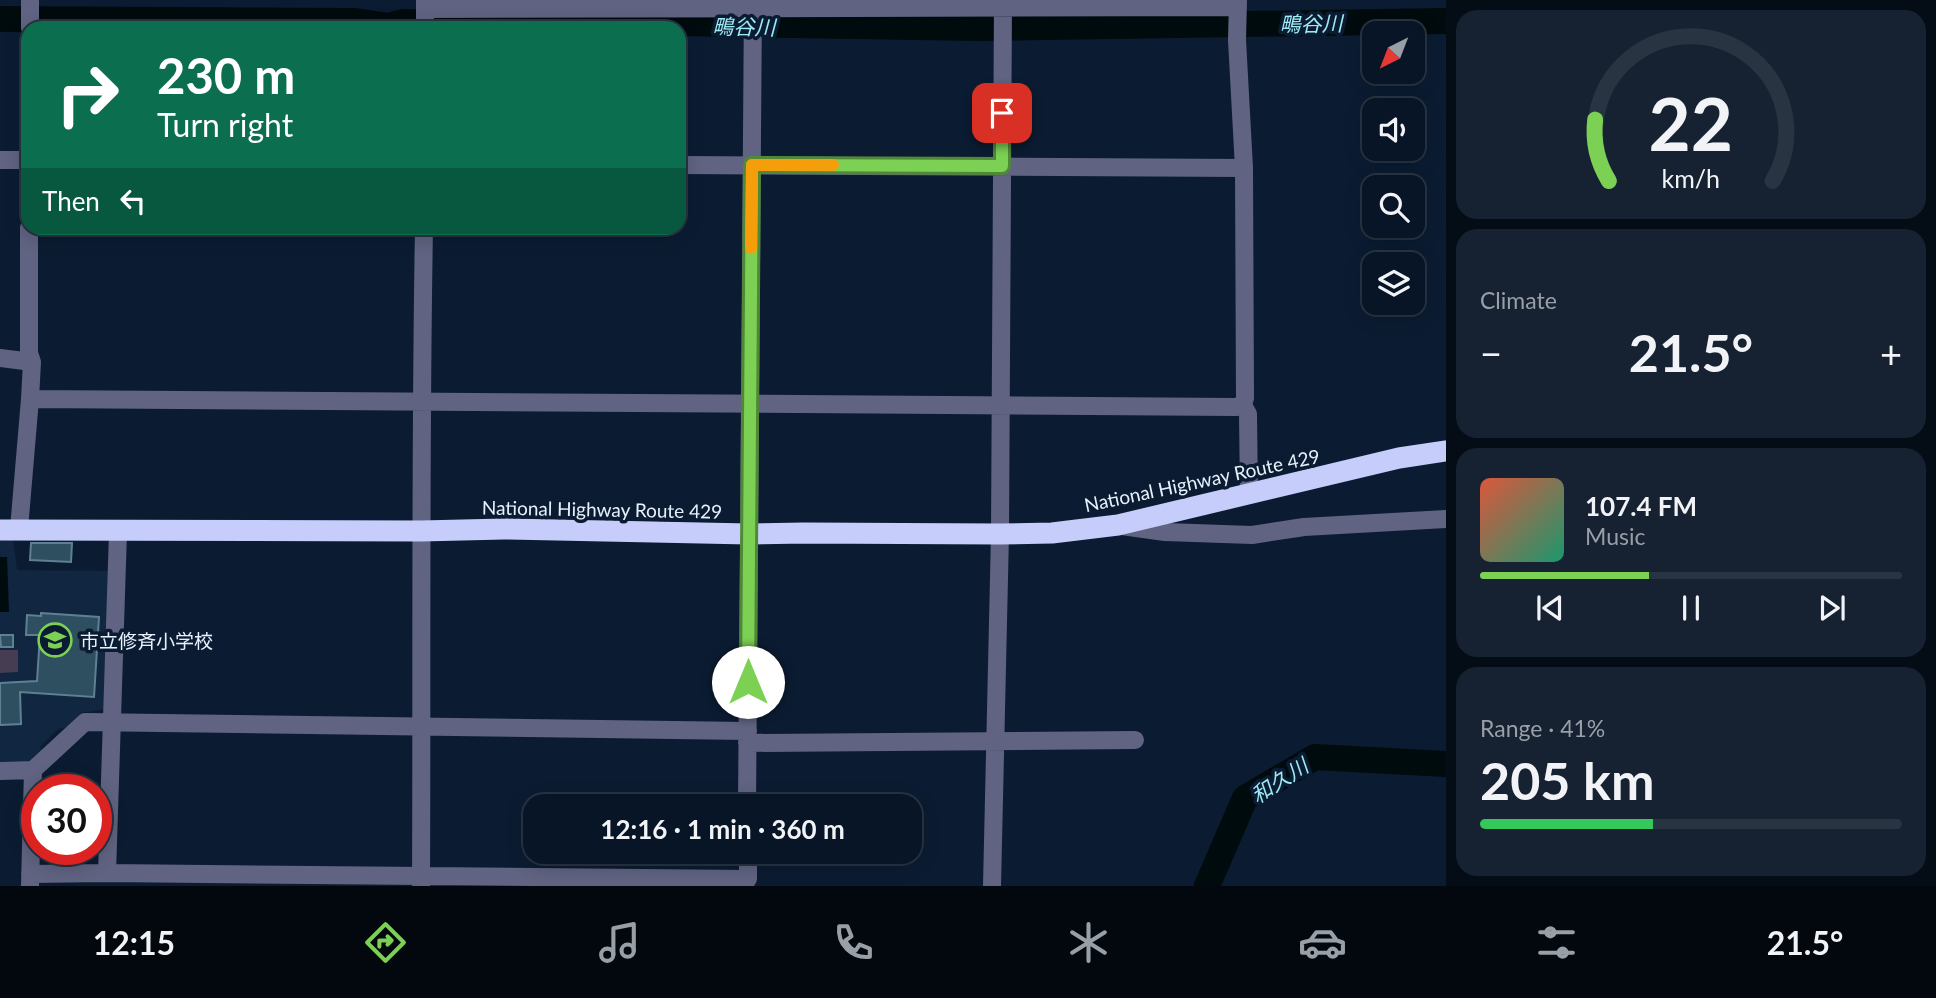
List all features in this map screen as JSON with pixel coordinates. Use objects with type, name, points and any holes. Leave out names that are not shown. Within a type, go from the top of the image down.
[{"type":"highway","name":"National Highway Route 429","points":[[9,530],[117,532],[505,529],[749,534],[1052,533],[1118,525],[1399,458],[1446,452]]},
{"type":"street","points":[[30,0],[30,21]]},
{"type":"street","points":[[992,886],[1000,534],[1003,3]]},
{"type":"street","points":[[747,794],[754,4]]},
{"type":"street","points":[[425,5],[1238,4],[1237,40],[1244,168],[1243,405],[1248,414],[1249,495]]},
{"type":"street","points":[[0,160],[21,160]]},
{"type":"street","points":[[686,165],[1244,168]]},
{"type":"street","points":[[9,530],[30,399],[32,362],[29,353],[29,235]]},
{"type":"street","points":[[421,881],[421,403],[424,235]]},
{"type":"street","points":[[0,358],[32,362]]},
{"type":"street","points":[[30,399],[1000,407],[1243,405]]},
{"type":"street","points":[[1118,525],[1165,532],[1252,534],[1304,527],[1446,519]]},
{"type":"street","points":[[107,873],[117,532]]},
{"type":"street","points":[[0,771],[33,770],[85,722],[420,727],[747,737],[1135,740]]},
{"type":"street","points":[[33,770],[30,880],[107,873],[421,881],[748,879],[748,864]]},
{"type":"street","points":[[142,874],[162,886]]},
{"type":"shaded area","name":"市立修斉小学校","points":[[0,538],[13,538],[17,570],[113,571],[106,709],[81,713],[67,727],[58,729],[40,747],[42,753],[33,761],[0,762]]},
{"type":"shaded area","points":[[0,557],[7,557],[9,612],[0,612]]},
{"type":"shaded area","points":[[0,650],[18,650],[18,672],[0,673]]},
{"type":"building","points":[[31,543],[72,543],[71,562],[30,560]]},
{"type":"building","points":[[41,613],[99,617],[94,697],[20,692],[21,724],[0,725],[0,683],[37,681],[40,635],[26,635],[27,615],[41,616]]},
{"type":"building","points":[[0,635],[13,635],[13,647],[1,647]]},
{"type":"waterway","name":"鴫谷川","points":[[0,19],[355,21]]},
{"type":"waterway","name":"鴫谷川","points":[[686,23],[979,28],[1446,21]]},
{"type":"waterway","name":"和久川","points":[[1207,886],[1245,798],[1315,757],[1446,764]]},
{"type":"slow traffic","points":[[751,248],[752,165],[833,165]]},
{"type":"place","name":"市立修斉小学校","points":[[55,640]]},
{"type":"route","points":[[748,682],[752,165],[1002,166],[1002,113]]}]
